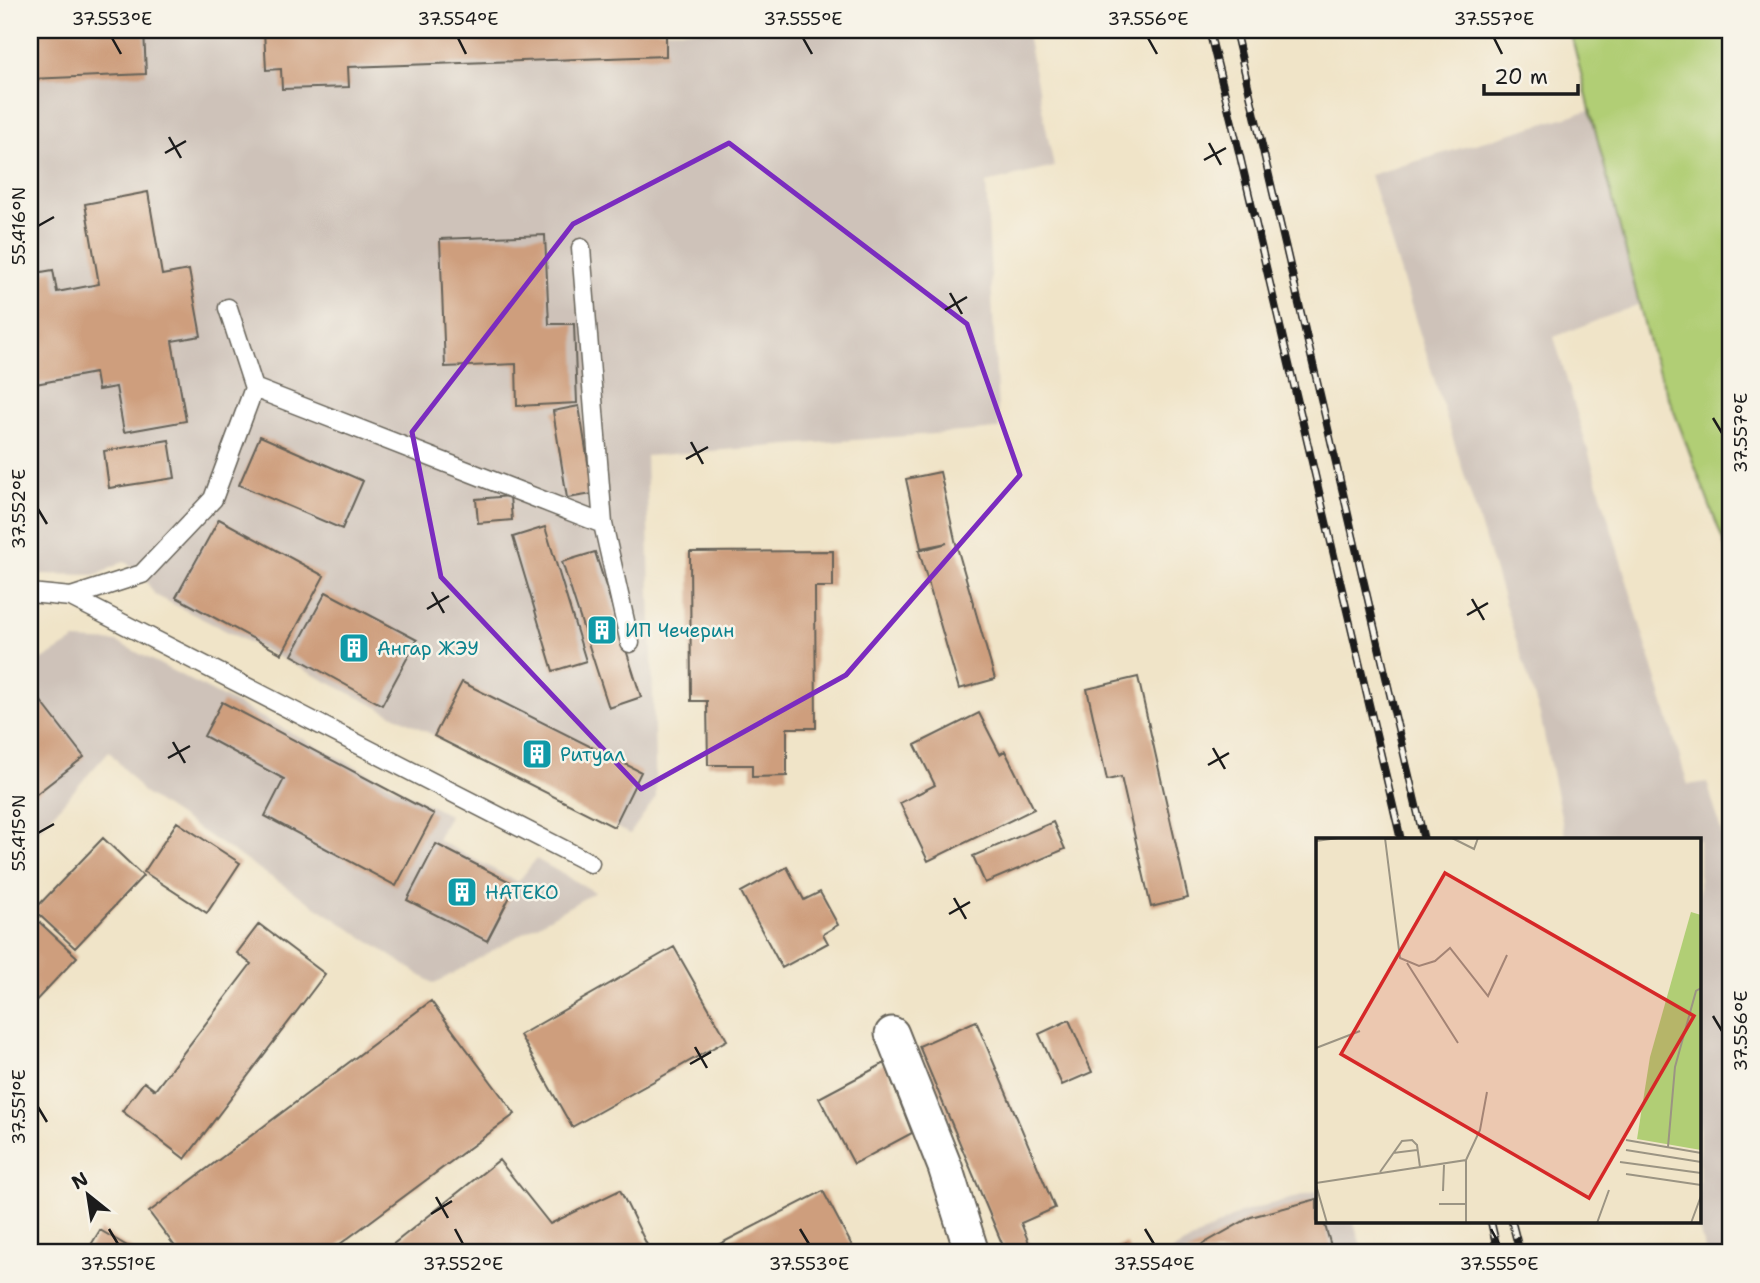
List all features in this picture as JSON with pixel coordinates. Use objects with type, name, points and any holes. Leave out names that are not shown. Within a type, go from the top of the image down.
[{"type":"street","points":[[892,1034],[945,1167],[972,1253]]},
{"type":"lane","points":[[581,248],[603,524],[630,642]]},
{"type":"lane","points":[[71,597],[142,575],[213,499],[254,388],[228,308]]},
{"type":"lane","points":[[254,388],[603,524]]},
{"type":"lane","points":[[30,593],[71,597],[590,863]]},
{"type":"highlighted area","points":[[729,143],[967,324],[1020,475],[846,675],[641,789],[441,577],[412,432],[573,224]]},
{"type":"shaded area","points":[[30,30],[1026,30],[1054,167],[986,183],[999,429],[646,456],[656,797],[630,834],[155,595],[142,575],[124,561],[98,575],[34,574],[30,567]]},
{"type":"shaded area","points":[[1590,110],[1640,304],[1554,337],[1688,785],[1707,782],[1730,863],[1730,1253],[1706,1253],[1698,1224],[1700,1224],[1700,838],[1566,838],[1540,715],[1370,175]]},
{"type":"shaded area","name":"НАТЕКО","points":[[75,640],[117,642],[449,815],[437,840],[518,882],[536,859],[595,892],[434,984],[145,794],[109,751],[30,840],[30,647],[41,661]]},
{"type":"shaded area","points":[[1316,1191],[1316,1224],[1355,1224],[1363,1253],[1168,1253],[1240,1213]]},
{"type":"green space","points":[[1570,30],[1730,30],[1730,559],[1651,351]]},
{"type":"building","points":[[30,30],[144,30],[146,74],[30,79]]},
{"type":"building","points":[[264,30],[666,30],[666,56],[348,67],[349,87],[282,89],[281,69],[266,70]]},
{"type":"building","points":[[148,192],[162,275],[189,270],[201,336],[172,341],[186,421],[124,432],[116,387],[98,390],[95,373],[30,385],[30,274],[53,270],[57,292],[99,284],[85,204]]},
{"type":"building","points":[[545,235],[549,324],[574,324],[577,403],[517,406],[516,364],[445,367],[440,239]]},
{"type":"building","points":[[579,406],[593,494],[567,498],[553,411]]},
{"type":"building","points":[[260,436],[363,481],[342,529],[239,485]]},
{"type":"building","points":[[169,440],[175,478],[109,488],[104,451]]},
{"type":"building","points":[[940,472],[955,540],[995,679],[959,689],[919,551],[947,543],[921,548],[906,479]]},
{"type":"building","points":[[510,496],[512,520],[478,523],[476,499]]},
{"type":"building","points":[[219,519],[324,576],[282,654],[176,597]]},
{"type":"building","points":[[545,527],[586,661],[553,671],[513,537]]},
{"type":"building","points":[[833,551],[833,587],[815,587],[816,728],[787,728],[787,776],[752,777],[752,765],[708,765],[707,701],[691,701],[690,552]]},
{"type":"building","name":"ИП Чечерин","points":[[595,552],[641,697],[609,708],[562,562]]},
{"type":"building","name":"Ангар ЖЭУ","points":[[326,592],[417,640],[382,705],[292,655]]},
{"type":"building","points":[[1138,677],[1188,898],[1151,907],[1121,777],[1107,780],[1087,689]]},
{"type":"building","name":"Ритуал","points":[[462,682],[641,772],[614,827],[434,736]]},
{"type":"building","points":[[30,687],[84,757],[35,795],[30,788]]},
{"type":"building","points":[[222,702],[434,814],[396,886],[265,816],[284,779],[204,736]]},
{"type":"building","points":[[979,713],[1000,754],[1005,751],[1034,809],[928,861],[900,803],[935,785],[915,745]]},
{"type":"building","points":[[177,822],[240,863],[207,913],[144,872]]},
{"type":"building","points":[[1053,822],[1065,849],[985,883],[973,856]]},
{"type":"building","points":[[103,838],[143,876],[75,948],[34,910]]},
{"type":"building","name":"НАТЕКО","points":[[436,844],[516,885],[487,941],[407,900]]},
{"type":"building","points":[[787,867],[804,900],[820,892],[838,925],[823,934],[828,943],[782,968],[741,892]]},
{"type":"building","points":[[36,919],[77,957],[30,1007],[30,925]]},
{"type":"building","points":[[259,924],[325,974],[185,1159],[122,1111],[144,1082],[155,1090],[251,964],[237,953]]},
{"type":"building","points":[[674,947],[727,1040],[572,1127],[520,1035]]},
{"type":"building","points":[[431,1001],[515,1114],[328,1253],[180,1253],[149,1212]]},
{"type":"building","points":[[1069,1020],[1092,1072],[1062,1085],[1039,1034]]},
{"type":"building","points":[[976,1021],[1055,1208],[1021,1223],[1033,1253],[1006,1253],[919,1046]]},
{"type":"building","points":[[885,1063],[912,1133],[854,1164],[819,1098]]},
{"type":"building","points":[[499,1160],[550,1224],[620,1190],[651,1253],[382,1253]]},
{"type":"building","points":[[823,1191],[856,1253],[715,1253],[712,1248]]},
{"type":"building","points":[[1316,1199],[1316,1224],[1325,1224],[1333,1253],[1187,1253],[1251,1217]]},
{"type":"building","points":[[100,1230],[139,1253],[86,1253]]},
{"type":"building","points":[[1126,1243],[1131,1253],[1107,1253]]},
{"type":"railway","points":[[1209,30],[1401,838]]},
{"type":"railway","points":[[1235,30],[1424,838]]},
{"type":"railway","points":[[1491,1224],[1498,1253]]},
{"type":"railway","points":[[1513,1224],[1520,1253]]},
{"type":"place","name":"ИП Чечерин","points":[[602,630]]},
{"type":"place","name":"Ангар ЖЭУ","points":[[354,648]]},
{"type":"place","name":"Ритуал","points":[[537,754]]},
{"type":"place","name":"НАТЕКО","points":[[462,892]]}]
